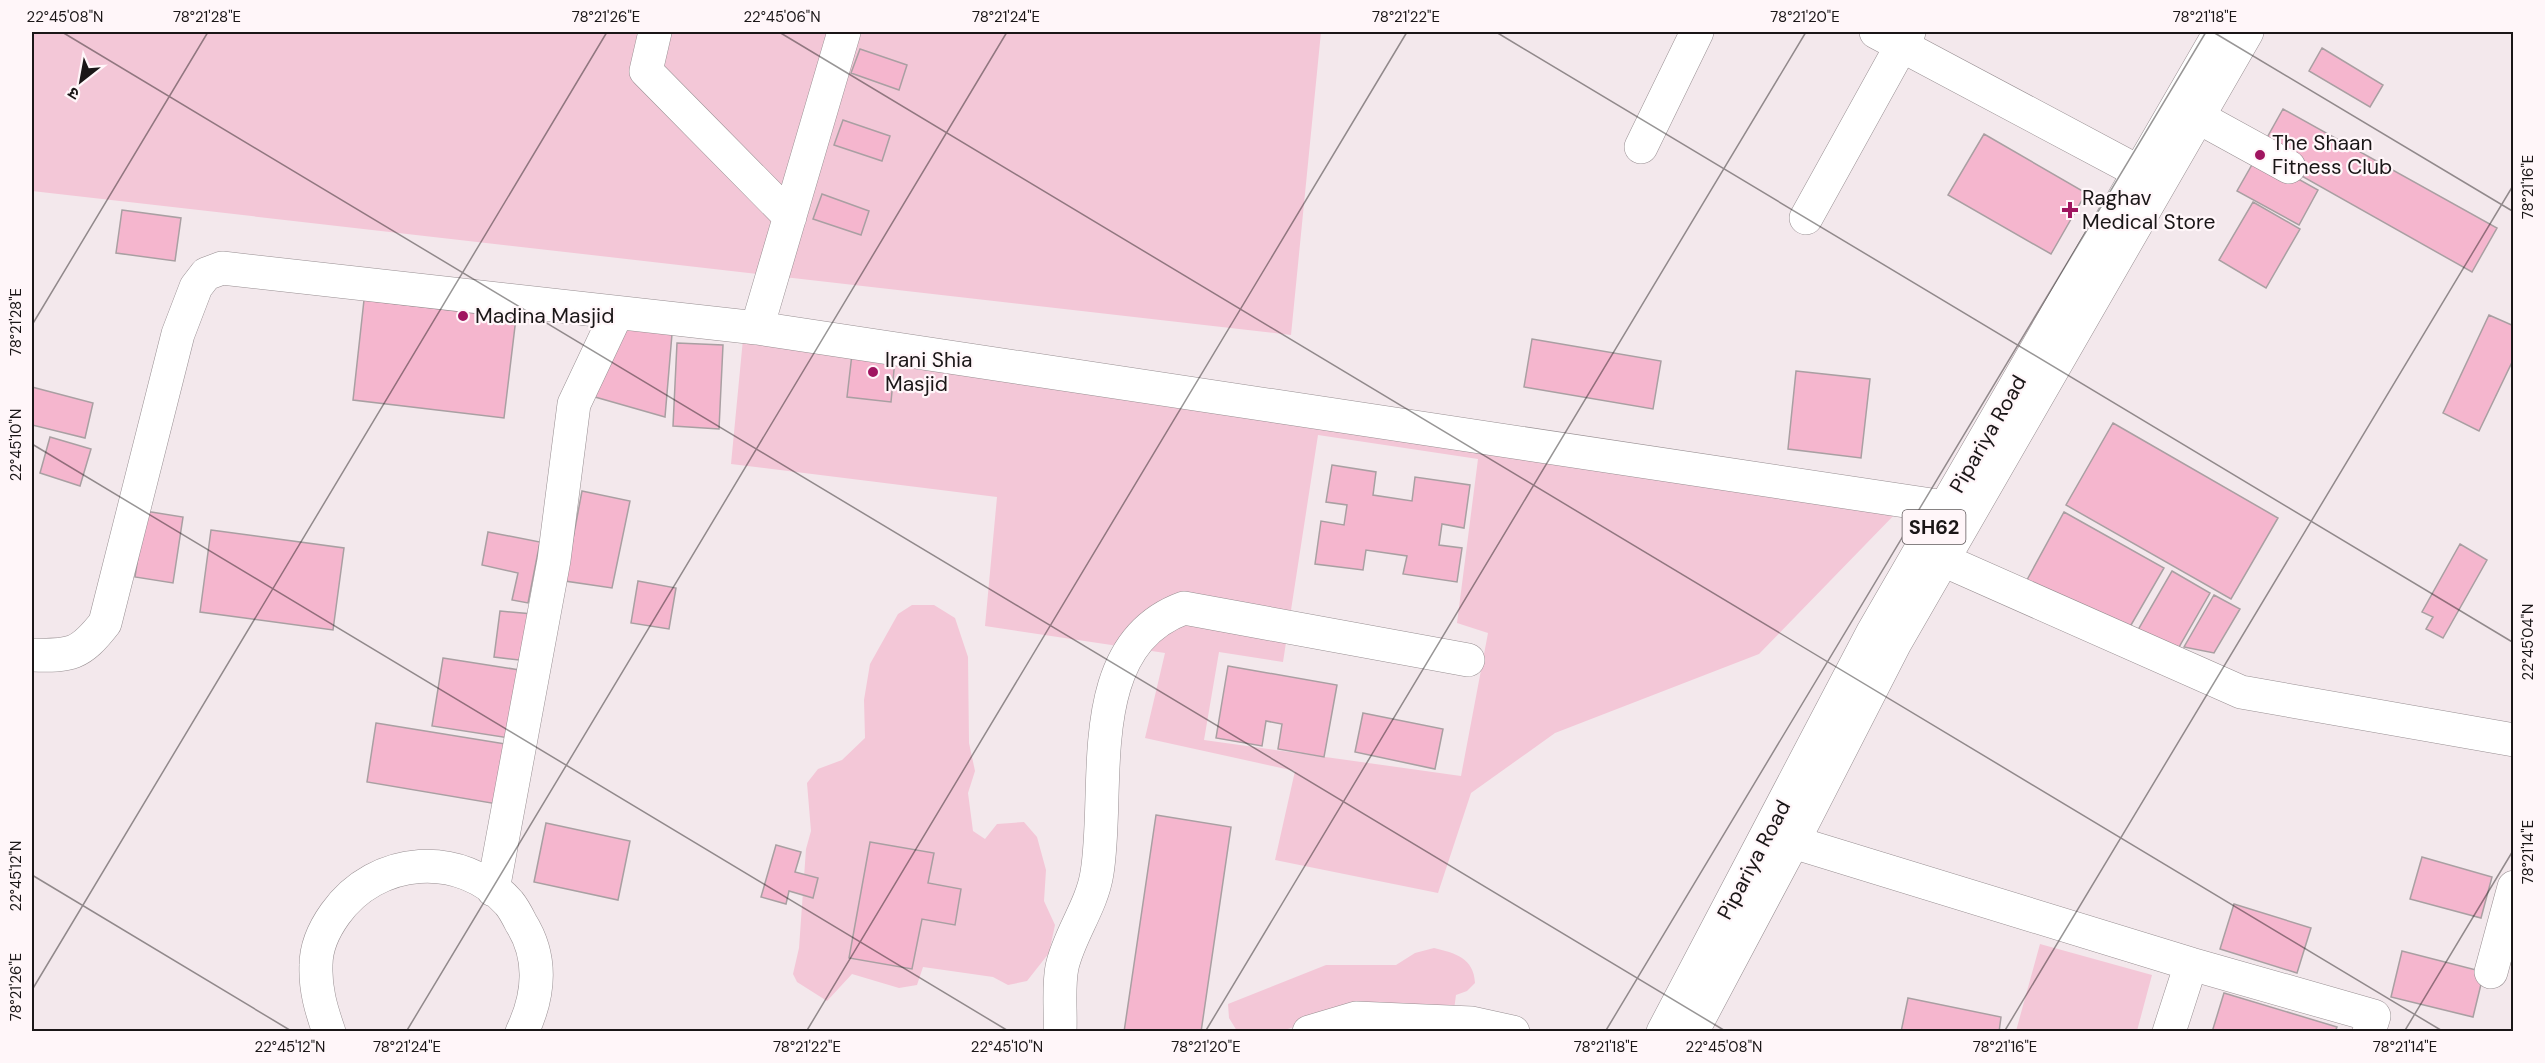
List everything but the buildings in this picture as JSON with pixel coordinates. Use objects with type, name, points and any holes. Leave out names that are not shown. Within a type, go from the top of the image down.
[{"type":"street","points":[[655,32],[646,71],[790,217]]},
{"type":"street","points":[[757,328],[844,32]]},
{"type":"street","points":[[1641,147],[1697,32]]},
{"type":"street","name":"Pipariya Road","points":[[1692,1032],[1794,842],[1895,643],[1933,554],[1945,507],[2220,32]]},
{"type":"street","name":"Pipariya Road","points":[[1663,1032],[1873,632],[1933,554],[2198,117],[2247,32]]},
{"type":"street","points":[[1806,218],[1896,36],[2139,172]]},
{"type":"street","points":[[2198,117],[2289,167]]},
{"type":"street","points":[[32,655],[75,652],[90,642],[105,623],[178,334],[196,287],[206,274],[222,268],[757,328],[1945,507]]},
{"type":"street","points":[[493,890],[554,560],[574,404],[617,313]]},
{"type":"street","points":[[1933,554],[2241,692],[2514,740]]},
{"type":"street","points":[[1060,1032],[1062,968],[1097,875],[1111,689],[1123,660],[1136,642],[1154,624],[1162,617],[1184,608],[1468,660]]},
{"type":"street","points":[[1794,842],[2191,964],[2374,1016],[2369,1032]]},
{"type":"street","points":[[329,1032],[317,999],[315,963],[325,928],[346,899],[375,877],[409,866],[446,867],[480,880],[509,903],[529,935],[537,971],[533,1008],[522,1032]]},
{"type":"street","points":[[2491,972],[2514,887]]},
{"type":"street","points":[[2169,1032],[2191,964]]},
{"type":"street","points":[[1309,1032],[1356,1018],[1472,1023],[1513,1032]]},
{"type":"shaded area","points":[[32,32],[1321,32],[1291,335],[32,191]]},
{"type":"shaded area","points":[[743,339],[1899,510],[1759,654],[1555,733],[1471,793],[1438,893],[1275,860],[1295,771],[1145,738],[1165,653],[985,626],[997,497],[731,464]],"holes":[[[1318,435],[1478,459],[1457,623],[1488,633],[1461,776],[1204,740],[1219,652],[1283,662]]]},
{"type":"shaded area","points":[[912,605],[934,605],[955,618],[968,657],[969,743],[975,771],[968,793],[973,831],[985,839],[997,824],[1024,822],[1037,837],[1046,870],[1044,901],[1055,925],[1049,953],[1027,981],[1008,985],[993,977],[923,967],[917,985],[899,988],[852,974],[827,1001],[797,982],[793,974],[799,948],[806,849],[811,831],[807,783],[818,769],[842,760],[865,738],[864,700],[870,664],[898,614]]},
{"type":"shaded area","points":[[2040,944],[2152,975],[2137,1031],[2016,1031]]},
{"type":"shaded area","points":[[1434,948],[1462,958],[1474,975],[1475,983],[1467,991],[1456,995],[1453,1017],[1353,1009],[1281,1031],[1237,1031],[1229,1018],[1228,1004],[1326,965],[1396,965],[1415,953]]},
{"type":"place","name":"The Shaan Fitness Club","points":[[2260,155]]},
{"type":"place","name":"Raghav Medical Store","points":[[2070,210]]},
{"type":"place","name":"Madina Masjid","points":[[463,316]]},
{"type":"place","name":"Irani Shia Masjid","points":[[873,372]]}]
